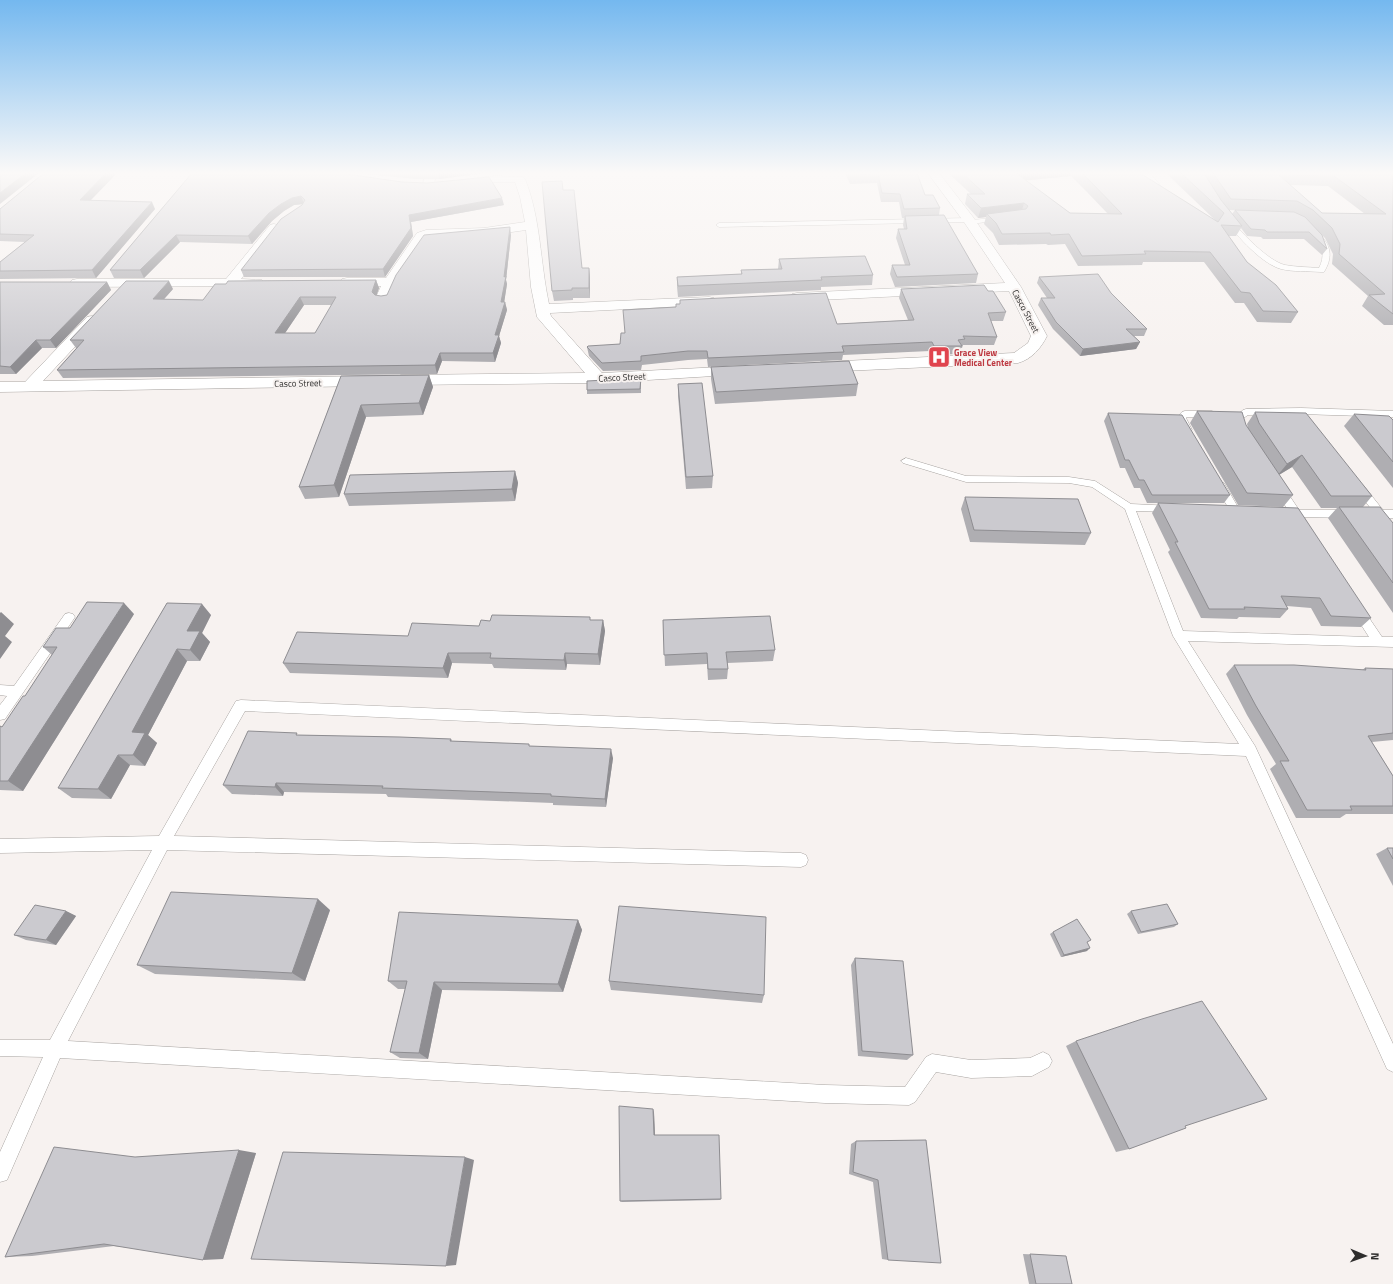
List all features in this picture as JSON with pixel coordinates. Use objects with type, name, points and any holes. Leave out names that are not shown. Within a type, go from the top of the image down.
[{"type":"street","points":[[230,283],[270,233]]},
{"type":"street","points":[[383,299],[390,282],[422,236],[435,233]]},
{"type":"street","points":[[532,233],[538,287],[544,317],[598,378]]},
{"type":"street","name":"Casco Street","points":[[804,368],[1018,358],[1034,346],[1039,336],[1014,287],[978,233]]},
{"type":"street","points":[[101,283],[111,271]]},
{"type":"street","points":[[62,284],[268,282]]},
{"type":"street","points":[[337,282],[390,282]]},
{"type":"street","points":[[111,300],[128,283]]},
{"type":"street","points":[[786,298],[1014,287]]},
{"type":"street","points":[[542,309],[723,300]]},
{"type":"street","points":[[29,387],[100,312]]},
{"type":"street","name":"Casco Street","points":[[0,387],[598,378],[756,370]]},
{"type":"lane","points":[[1238,233],[1268,259],[1282,267],[1304,270],[1321,270],[1327,263],[1328,255],[1322,240],[1315,233]]},
{"type":"lane","points":[[1301,411],[1311,423]]},
{"type":"lane","points":[[1192,436],[1182,422],[1181,418],[1185,414],[1194,413],[1232,417],[1246,412],[1301,411],[1393,414]]},
{"type":"lane","points":[[1374,414],[1383,426]]},
{"type":"lane","points":[[1232,417],[1242,430]]},
{"type":"lane","points":[[906,461],[966,479],[1069,480],[1095,484],[1129,508],[1179,636],[1250,750],[1393,1063]]},
{"type":"lane","points":[[1216,478],[1238,509],[1219,509]]},
{"type":"lane","points":[[1352,478],[1393,531]]},
{"type":"lane","points":[[1274,481],[1308,532]]},
{"type":"lane","points":[[1129,508],[1182,508]]},
{"type":"lane","points":[[1280,512],[1393,514]]},
{"type":"lane","points":[[1349,596],[1379,642]]},
{"type":"lane","points":[[0,715],[69,617]]},
{"type":"lane","points":[[1179,636],[1393,642]]},
{"type":"lane","points":[[0,690],[18,691]]},
{"type":"lane","points":[[0,1173],[55,1049],[163,843],[241,705],[1250,750]]},
{"type":"lane","points":[[0,846],[163,843],[801,860]]},
{"type":"lane","points":[[0,1048],[55,1049],[818,1094],[909,1096],[932,1063],[971,1069],[1032,1067],[1043,1061]]},
{"type":"building","points":[[125,233],[92,270],[0,271],[0,262],[34,235],[0,234]]},
{"type":"building","points":[[141,233],[251,233],[248,236],[176,235],[140,270],[110,270]]},
{"type":"building","points":[[270,233],[408,233],[383,269],[241,270]]},
{"type":"building","points":[[446,233],[509,233],[504,277],[506,276],[501,302],[505,302],[495,335],[499,335],[493,353],[440,353],[435,365],[57,370],[84,340],[70,340],[126,281],[169,281],[153,299],[203,300],[215,284],[226,284],[228,281],[376,280],[372,292],[375,295],[381,296],[387,295],[396,275],[424,235]],"holes":[[[300,297],[336,297],[315,333],[275,333]]]},
{"type":"building","points":[[547,233],[578,233],[582,268],[589,268],[589,288],[572,288],[572,290],[552,291]]},
{"type":"building","points":[[899,233],[954,233],[978,274],[897,277],[892,265],[910,265]]},
{"type":"building","points":[[1001,233],[1227,233],[1247,262],[1276,285],[1298,312],[1263,311],[1250,293],[1241,292],[1210,252],[1144,251],[1146,254],[1082,256],[1069,234]]},
{"type":"building","points":[[1310,233],[1320,233],[1327,249]]},
{"type":"building","points":[[1334,233],[1393,233],[1393,314],[1369,295],[1385,294],[1339,254],[1340,244]]},
{"type":"building","points":[[865,256],[873,275],[821,277],[822,280],[678,286],[677,277],[742,274],[741,270],[782,269],[779,259]]},
{"type":"building","points":[[1098,274],[1111,293],[1147,329],[1126,329],[1140,342],[1083,349],[1056,322],[1041,298],[1055,298],[1039,277]]},
{"type":"building","points":[[0,282],[107,282],[50,340],[36,340],[10,367],[0,366]]},
{"type":"building","points":[[984,285],[988,291],[993,291],[1006,312],[988,313],[997,337],[963,336],[965,339],[958,340],[962,346],[934,346],[932,342],[842,346],[844,352],[708,358],[707,351],[688,351],[641,356],[641,361],[602,363],[587,347],[620,344],[621,333],[625,333],[623,310],[676,307],[676,304],[680,304],[680,300],[826,293],[837,324],[914,320],[901,289]]},
{"type":"building","points":[[849,361],[858,384],[716,392],[711,367]]},
{"type":"building","points":[[429,375],[419,403],[361,405],[334,485],[299,487],[341,376]]},
{"type":"building","points":[[641,378],[640,389],[587,390],[587,381]]},
{"type":"building","points":[[702,383],[713,476],[686,477],[678,384]]},
{"type":"building","points":[[1197,411],[1242,412],[1246,425],[1293,495],[1247,493]]},
{"type":"building","points":[[1255,412],[1306,413],[1372,496],[1331,496],[1302,455],[1287,464],[1259,423]]},
{"type":"building","points":[[1108,413],[1182,415],[1230,495],[1152,495],[1144,480],[1139,480],[1129,460],[1125,460]]},
{"type":"building","points":[[1354,414],[1389,416],[1393,420],[1393,462]]},
{"type":"building","points":[[515,471],[512,489],[344,494],[350,475]]},
{"type":"building","points":[[965,497],[1078,499],[1091,533],[974,530]]},
{"type":"building","points":[[1158,503],[1298,508],[1371,618],[1331,616],[1320,598],[1281,596],[1288,609],[1244,607],[1245,609],[1209,609],[1175,542],[1178,542]]},
{"type":"building","points":[[1339,507],[1380,507],[1393,523],[1393,583]]},
{"type":"building","points":[[87,602],[124,603],[8,781],[0,781],[0,726],[2,727],[23,696],[25,696],[57,647],[43,647],[56,628],[70,628]]},
{"type":"building","points":[[167,603],[202,604],[187,631],[200,631],[190,650],[177,649],[132,732],[145,733],[133,755],[118,755],[98,789],[58,788]]},
{"type":"building","points":[[492,615],[590,617],[590,620],[603,620],[598,654],[565,653],[564,660],[490,658],[491,653],[448,653],[443,668],[283,663],[297,632],[408,636],[412,623],[479,626],[481,620],[490,621]]},
{"type":"building","points":[[770,616],[775,650],[726,652],[728,669],[708,669],[707,653],[664,655],[663,620]]},
{"type":"building","points":[[1234,665],[1294,665],[1366,670],[1365,668],[1393,669],[1393,733],[1368,736],[1393,776],[1393,806],[1350,806],[1352,810],[1307,810],[1280,761],[1289,761],[1256,706]]},
{"type":"building","points":[[248,731],[297,733],[296,735],[451,739],[450,741],[611,749],[605,799],[551,796],[551,794],[382,788],[383,786],[276,783],[275,787],[223,785]]},
{"type":"building","points":[[1387,848],[1393,848],[1393,859]]},
{"type":"building","points":[[171,892],[318,899],[292,973],[137,965]]},
{"type":"building","points":[[1167,904],[1178,924],[1141,932],[1131,911]]},
{"type":"building","points":[[35,905],[66,911],[46,940],[14,935]]},
{"type":"building","points":[[619,906],[766,917],[764,995],[609,981]]},
{"type":"building","points":[[399,912],[578,920],[558,984],[434,982],[419,1053],[390,1052],[407,981],[388,981]]},
{"type":"building","points":[[1077,919],[1091,940],[1087,942],[1090,948],[1064,955],[1053,932]]},
{"type":"building","points":[[855,958],[903,961],[913,1055],[862,1051]]},
{"type":"building","points":[[1202,1001],[1267,1099],[1185,1126],[1186,1128],[1129,1149],[1076,1041]]},
{"type":"building","points":[[619,1106],[653,1109],[654,1135],[719,1135],[721,1199],[620,1201]]},
{"type":"building","points":[[926,1140],[941,1263],[888,1260],[878,1180],[853,1172],[856,1141]]},
{"type":"building","points":[[54,1147],[135,1157],[239,1150],[203,1260],[104,1244],[5,1257]]},
{"type":"building","points":[[283,1152],[465,1157],[446,1266],[251,1259]]},
{"type":"building","points":[[1030,1254],[1066,1256],[1072,1284],[1036,1284]]},
{"type":"place","name":"Grace View Medical Center","points":[[939,357]]}]
